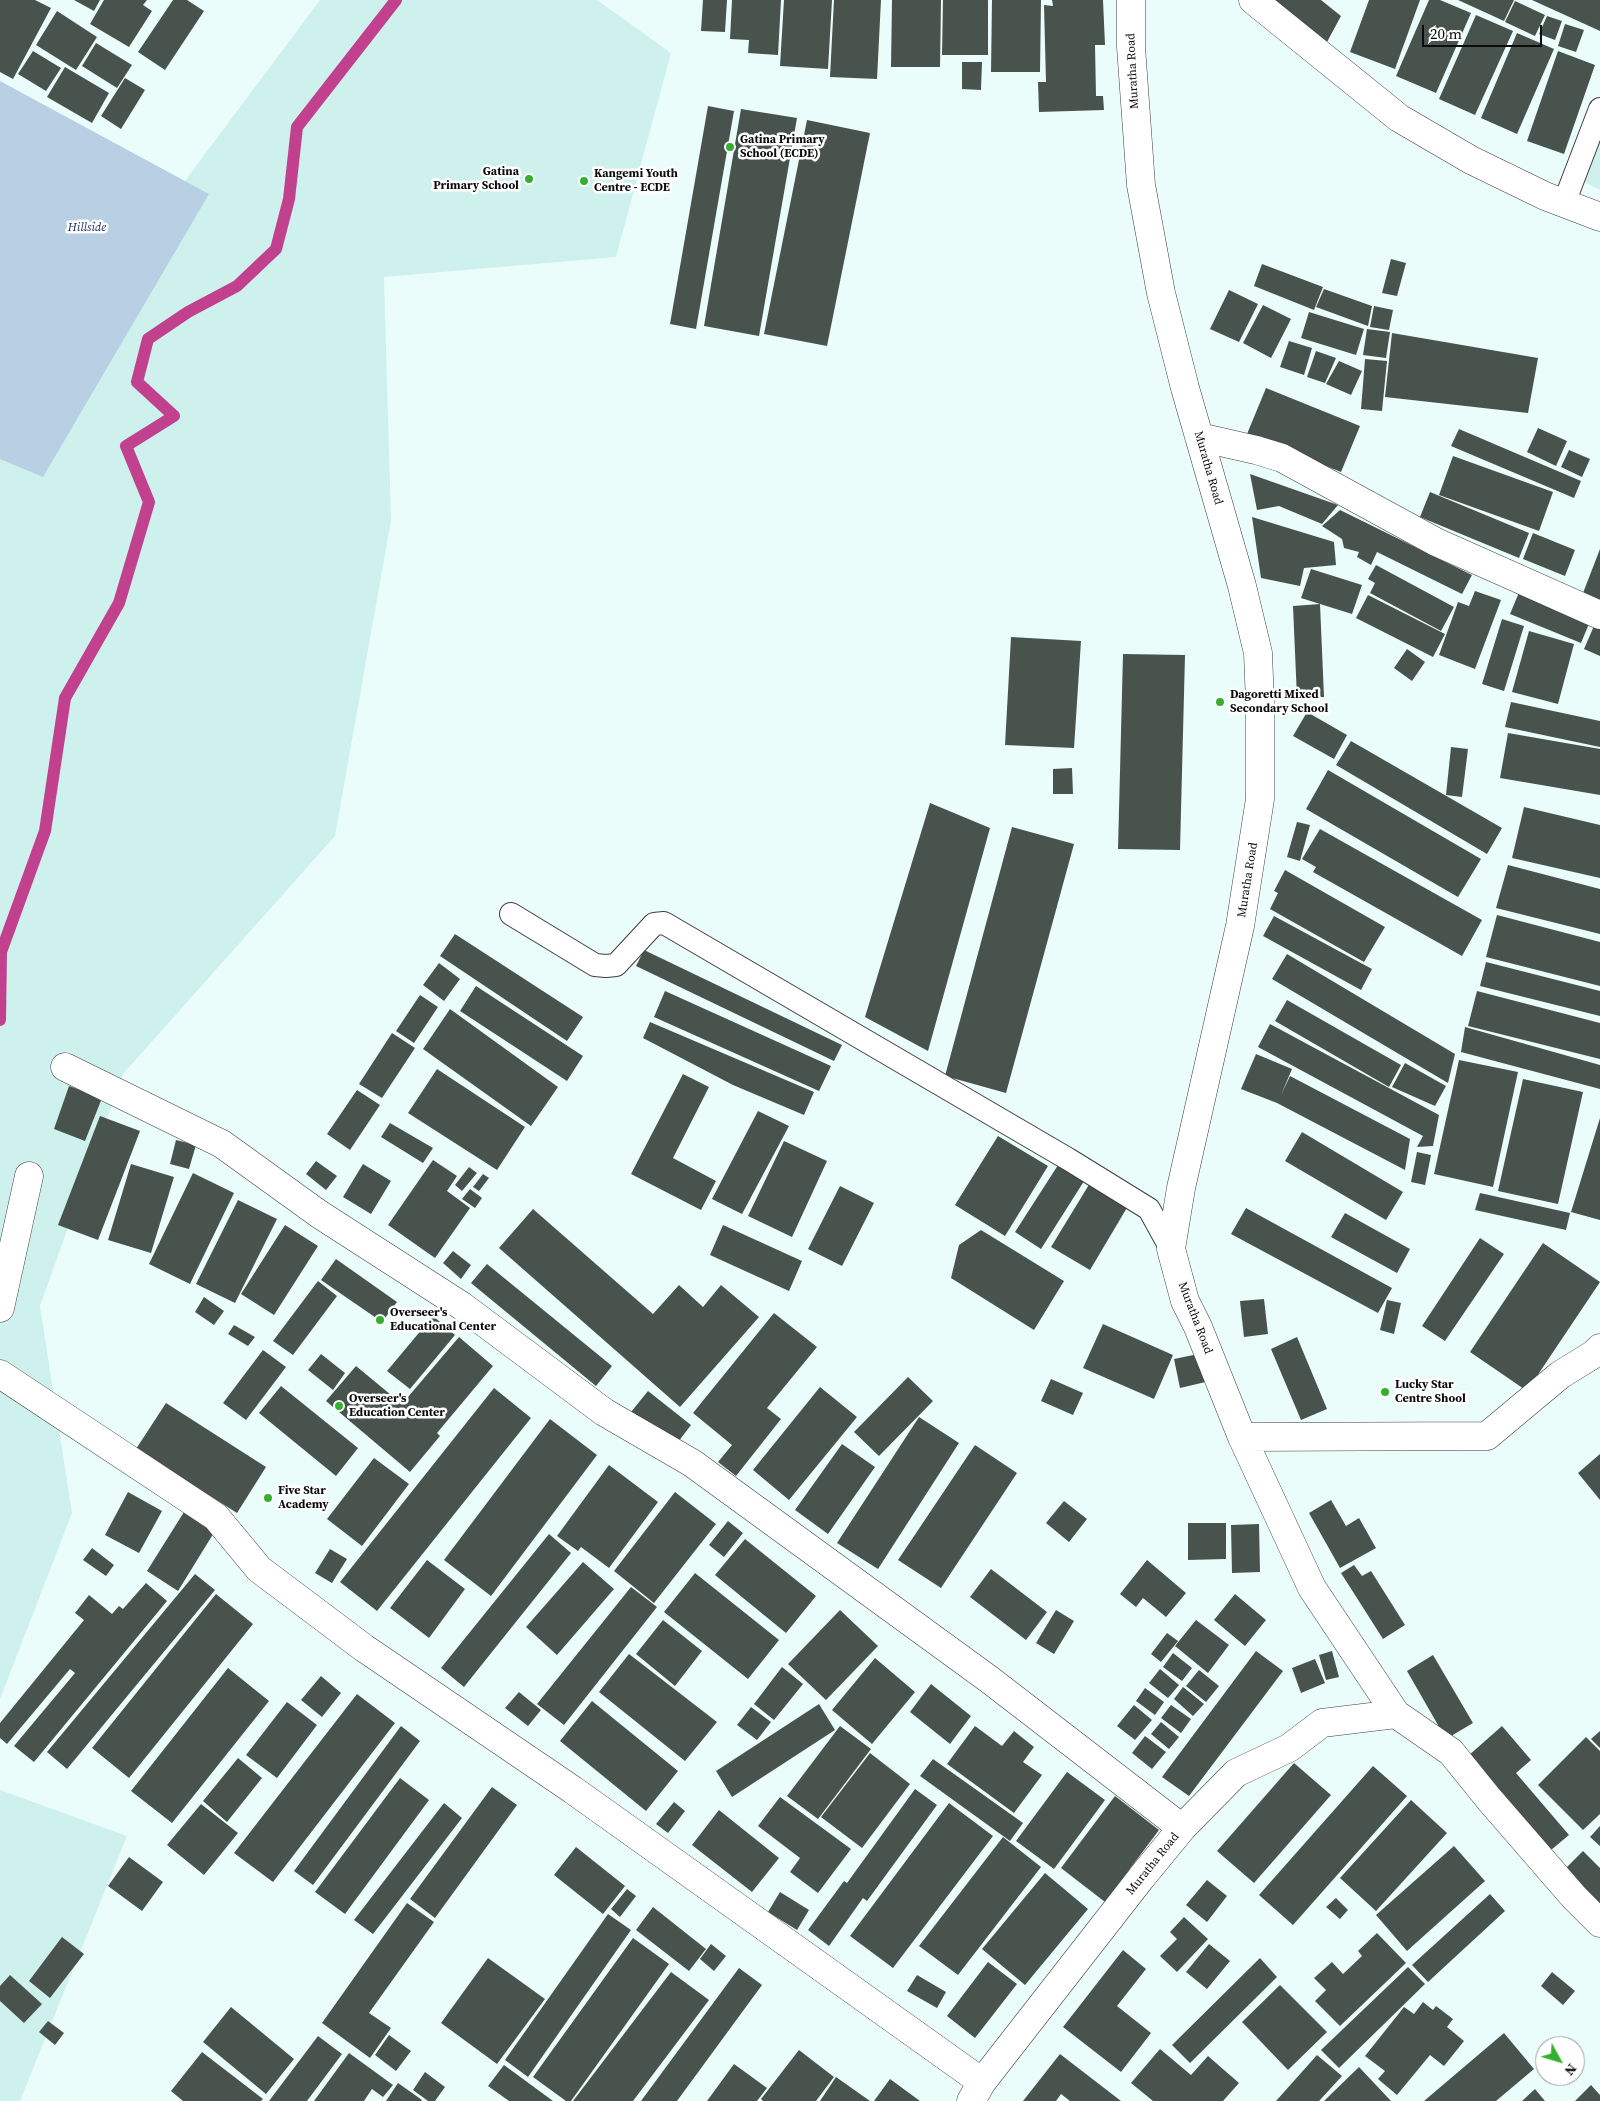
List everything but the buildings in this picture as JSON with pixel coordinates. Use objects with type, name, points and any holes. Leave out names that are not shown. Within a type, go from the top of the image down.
[{"type":"street","name":"Muratha Road","points":[[1130,0],[1131,47],[1141,185],[1161,293],[1199,437],[1242,586],[1258,653],[1260,703],[1260,799],[1240,926],[1181,1188],[1171,1249],[1185,1301],[1198,1327],[1242,1437],[1312,1588],[1396,1714],[1452,1752],[1567,1890],[1600,1923]]},
{"type":"street","points":[[1253,0],[1399,118],[1472,160],[1564,203],[1600,217]]},
{"type":"street","points":[[1199,437],[1282,458],[1436,542],[1600,615]]},
{"type":"street","points":[[65,1067],[222,1144],[319,1214],[462,1306],[604,1412],[692,1463],[990,1680],[1182,1828]]},
{"type":"street","points":[[0,1308],[29,1176]]},
{"type":"street","points":[[1242,1437],[1487,1436],[1560,1375],[1594,1354],[1600,1348]]},
{"type":"street","points":[[0,1374],[216,1517],[259,1569],[364,1648],[573,1790],[977,2092]]},
{"type":"street","name":"Muratha Road","points":[[977,2092],[1182,1828],[1236,1773],[1289,1748],[1322,1723],[1396,1714]]},
{"type":"lane","points":[[1564,203],[1600,110]]},
{"type":"lane","points":[[511,914],[595,965],[606,966],[616,965],[654,924],[664,923],[1068,1158],[1149,1209],[1171,1249]]},
{"type":"shaded area","points":[[320,0],[597,0],[671,53],[616,257],[384,277],[391,520],[335,836],[123,1074],[40,1306],[72,1513],[0,1699],[0,246],[101,304],[193,170]]},
{"type":"shaded area","points":[[1600,135],[1600,190],[1583,181]]},
{"type":"shaded area","points":[[0,1790],[127,1836],[20,2101],[0,2101]]},
{"type":"green space","name":"Hillside","points":[[0,81],[209,194],[43,477],[0,459]]},
{"type":"waterway","points":[[0,1020],[1,952],[45,831],[65,698],[119,603],[149,502],[126,446],[174,416],[137,382],[148,339],[188,312],[237,286],[276,249],[289,199],[297,127],[396,0]]},
{"type":"place","name":"Gatina Primary School (ECDE)","points":[[730,147]]},
{"type":"place","name":"Gatina Primary School","points":[[529,179]]},
{"type":"place","name":"Kangemi Youth Centre - ECDE","points":[[584,181]]},
{"type":"place","name":"Dagoretti Mixed Secondary School","points":[[1220,702]]},
{"type":"place","name":"Overseer's Educational Center","points":[[380,1320]]},
{"type":"place","name":"Lucky Star Centre Shool","points":[[1385,1392]]},
{"type":"place","name":"Overseer's Education Center","points":[[339,1406]]},
{"type":"place","name":"Five Star Academy","points":[[268,1498]]}]
